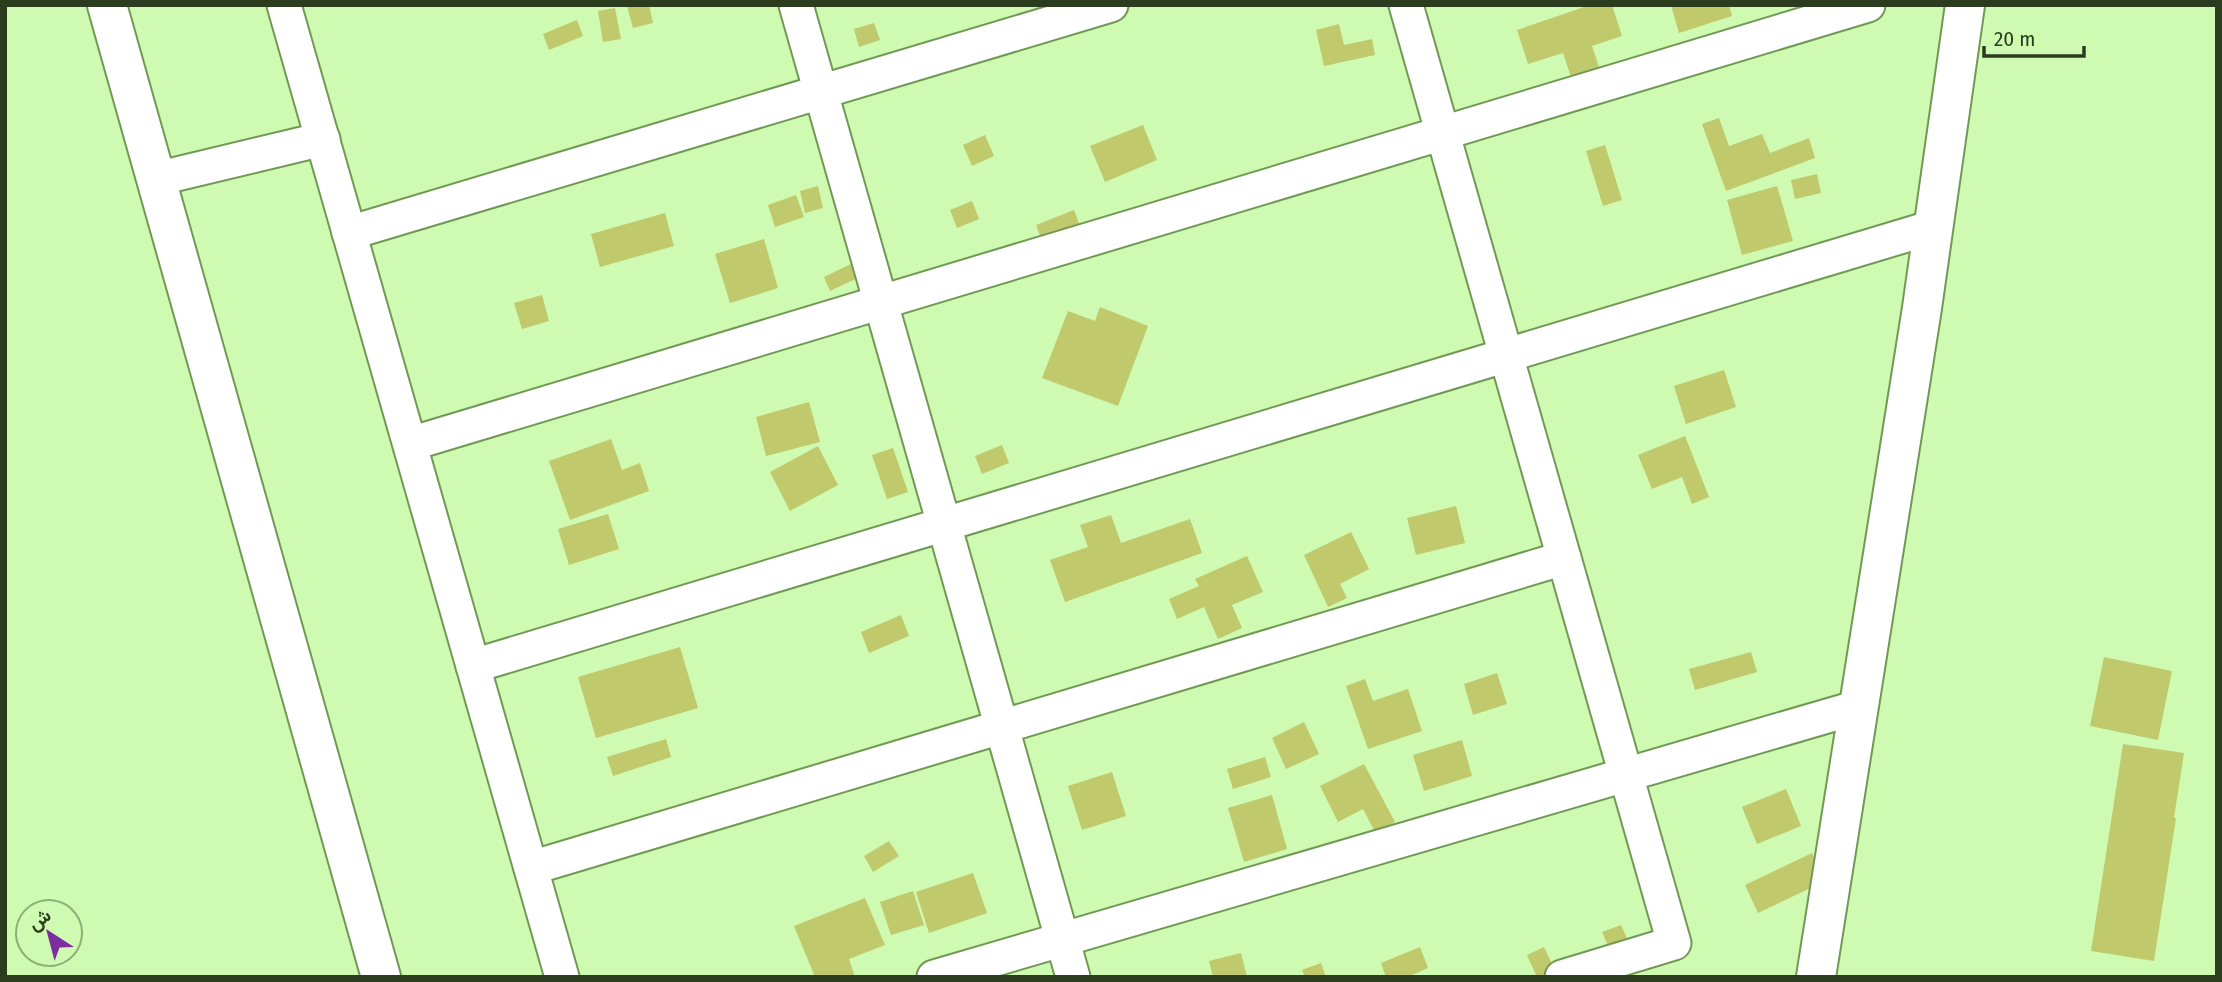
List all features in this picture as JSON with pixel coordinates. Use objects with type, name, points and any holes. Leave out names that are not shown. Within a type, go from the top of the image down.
[{"type":"street","points":[[107,5],[380,977]]},
{"type":"street","points":[[284,5],[562,977]]},
{"type":"street","points":[[796,5],[1073,977]]},
{"type":"street","points":[[349,233],[1111,5]]},
{"type":"street","points":[[1406,5],[1674,943],[1562,977]]},
{"type":"street","points":[[410,444],[1868,5]]},
{"type":"street","points":[[1815,977],[1933,227],[1965,5]]},
{"type":"street","points":[[156,179],[323,139]]},
{"type":"street","points":[[473,666],[1933,227]]},
{"type":"street","points":[[531,869],[1564,558]]},
{"type":"street","points":[[934,977],[1858,707]]},
{"type":"building","points":[[649,5],[653,23],[633,28],[627,6]]},
{"type":"building","points":[[1590,5],[1612,5],[1622,36],[1592,46],[1599,67],[1571,77],[1563,53],[1528,64],[1517,30]]},
{"type":"building","points":[[1671,5],[1729,5],[1732,16],[1679,33]]},
{"type":"building","points":[[615,8],[621,39],[603,42],[598,11]]},
{"type":"building","points":[[577,20],[583,36],[549,50],[543,34]]},
{"type":"building","points":[[874,23],[880,40],[859,47],[854,29]]},
{"type":"building","points":[[1339,24],[1344,45],[1372,39],[1375,55],[1324,66],[1316,30]]},
{"type":"building","points":[[1719,118],[1729,146],[1762,134],[1770,153],[1809,138],[1815,158],[1726,191],[1702,124]]},
{"type":"building","points":[[1143,125],[1157,160],[1105,182],[1090,146]]},
{"type":"building","points":[[985,135],[994,156],[972,166],[963,145]]},
{"type":"building","points":[[1605,145],[1622,200],[1603,206],[1586,151]]},
{"type":"building","points":[[1817,174],[1821,193],[1795,199],[1791,180]]},
{"type":"building","points":[[818,186],[823,208],[805,213],[800,191]]},
{"type":"building","points":[[1777,186],[1793,241],[1742,255],[1727,200]]},
{"type":"building","points":[[796,195],[804,217],[775,227],[768,205]]},
{"type":"building","points":[[972,201],[979,219],[957,228],[950,210]]},
{"type":"building","points":[[1074,210],[1080,226],[1042,241],[1036,225]]},
{"type":"building","points":[[665,213],[674,246],[600,267],[591,234]]},
{"type":"building","points":[[764,239],[778,288],[730,303],[715,254]]},
{"type":"building","points":[[855,262],[862,276],[830,291],[824,277]]},
{"type":"building","points":[[542,295],[549,321],[522,329],[514,303]]},
{"type":"building","points":[[1100,307],[1148,326],[1118,406],[1042,378],[1068,311],[1095,321]]},
{"type":"building","points":[[1724,370],[1736,407],[1686,424],[1674,386]]},
{"type":"building","points":[[809,402],[820,442],[766,456],[756,417]]},
{"type":"building","points":[[1685,436],[1709,497],[1692,504],[1682,477],[1652,489],[1638,455]]},
{"type":"building","points":[[611,439],[622,470],[640,463],[649,491],[570,520],[549,461]]},
{"type":"building","points":[[1002,445],[1009,463],[982,474],[975,456]]},
{"type":"building","points":[[818,446],[838,485],[790,511],[770,472]]},
{"type":"building","points":[[893,448],[908,492],[887,499],[872,455]]},
{"type":"building","points":[[1456,506],[1465,543],[1416,555],[1407,518]]},
{"type":"building","points":[[608,514],[619,549],[569,565],[558,529]]},
{"type":"building","points":[[1111,515],[1121,543],[1190,519],[1202,553],[1065,602],[1050,560],[1088,547],[1080,525]]},
{"type":"building","points":[[1351,532],[1369,569],[1340,584],[1347,598],[1328,607],[1304,555]]},
{"type":"building","points":[[1247,556],[1263,592],[1232,605],[1242,628],[1218,639],[1204,607],[1177,619],[1169,599],[1199,586],[1195,579]]},
{"type":"building","points":[[901,615],[909,636],[869,653],[861,632]]},
{"type":"building","points":[[680,647],[698,708],[596,738],[578,677]]},
{"type":"building","points":[[1751,652],[1757,672],[1695,690],[1689,669]]},
{"type":"building","points":[[2104,657],[2172,671],[2158,740],[2090,726]]},
{"type":"building","points":[[1497,673],[1507,704],[1473,715],[1464,684]]},
{"type":"building","points":[[1365,679],[1373,701],[1408,689],[1422,731],[1368,749],[1346,686]]},
{"type":"building","points":[[1304,722],[1319,754],[1286,769],[1272,738]]},
{"type":"building","points":[[666,739],[671,757],[613,776],[607,757]]},
{"type":"building","points":[[1462,740],[1472,776],[1424,791],[1413,755]]},
{"type":"building","points":[[2123,744],[2184,753],[2154,961],[2091,951]]},
{"type":"building","points":[[1265,757],[1271,777],[1233,789],[1227,769]]},
{"type":"building","points":[[1364,764],[1395,822],[1375,832],[1363,809],[1338,822],[1320,786]]},
{"type":"building","points":[[1112,772],[1126,816],[1082,830],[1068,786]]},
{"type":"building","points":[[1786,789],[1801,826],[1757,844],[1742,807]]},
{"type":"building","points":[[1272,795],[1287,849],[1244,862],[1228,808]]},
{"type":"building","points":[[889,841],[899,856],[873,872],[864,856]]},
{"type":"building","points":[[1812,853],[1825,881],[1758,913],[1745,885]]},
{"type":"building","points":[[973,873],[987,913],[929,933],[916,892]]},
{"type":"building","points":[[913,891],[924,925],[891,935],[880,902]]},
{"type":"building","points":[[865,898],[885,945],[849,959],[855,977],[815,977],[794,926]]},
{"type":"building","points":[[1621,925],[1636,959],[1609,948],[1602,932]]},
{"type":"building","points":[[1420,947],[1428,968],[1407,977],[1386,977],[1381,963]]},
{"type":"building","points":[[1544,947],[1558,977],[1537,977],[1527,955]]},
{"type":"building","points":[[1241,953],[1247,977],[1213,977],[1209,961]]},
{"type":"building","points":[[1321,963],[1326,977],[1305,977],[1302,970]]}]
